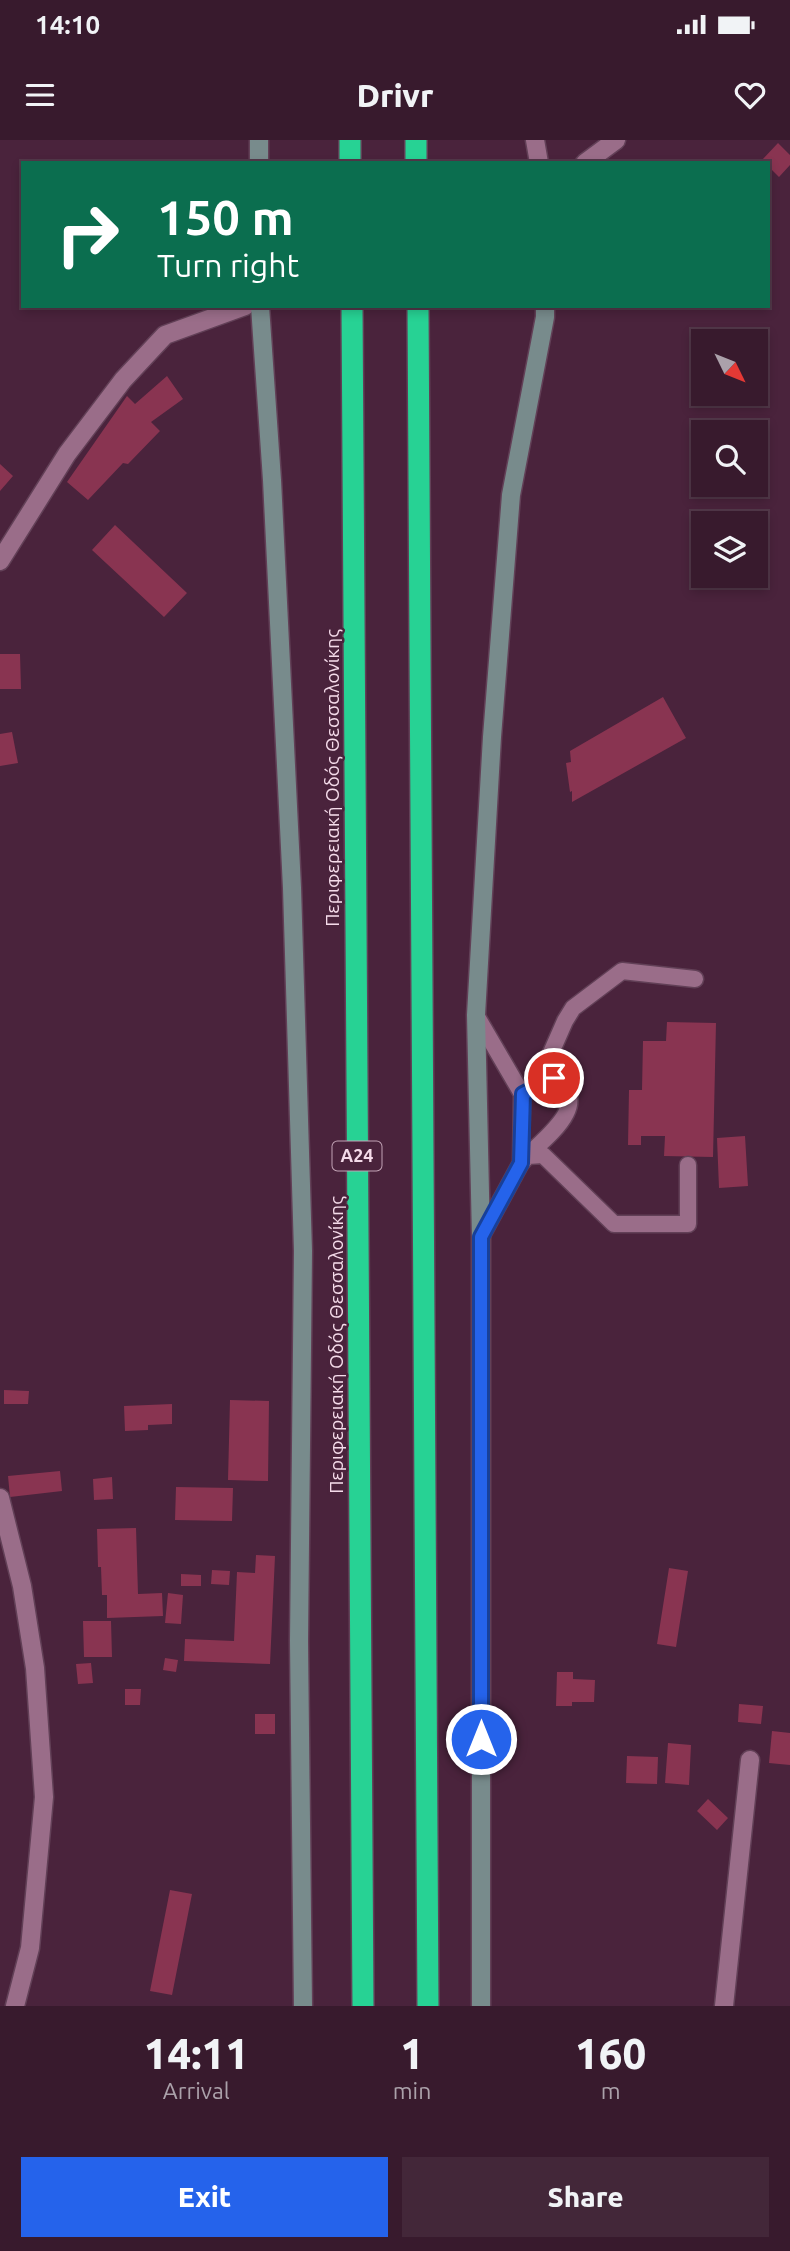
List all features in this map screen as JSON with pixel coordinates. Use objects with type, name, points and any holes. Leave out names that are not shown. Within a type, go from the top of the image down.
[{"type":"highway","points":[[350,140],[350,161]]},
{"type":"highway","points":[[416,140],[416,161]]},
{"type":"highway","name":"Περιφερειακή Οδός Θεσσαλονίκης","points":[[352,308],[363,2006]]},
{"type":"highway","points":[[418,308],[428,2006]]},
{"type":"street","points":[[259,140],[259,161]]},
{"type":"street","points":[[535,140],[539,161]]},
{"type":"street","points":[[588,161],[616,140]]},
{"type":"street","points":[[0,561],[67,454],[123,380],[164,335],[239,308]]},
{"type":"street","points":[[260,308],[272,480],[292,874],[303,1251],[299,1641],[303,2006]]},
{"type":"street","points":[[481,2006],[481,1237],[476,1015],[492,737],[511,495],[545,308]]},
{"type":"street","points":[[0,1498],[22,1586],[36,1668],[44,1797],[30,1948],[15,2006]]},
{"type":"street","points":[[724,2006],[750,1760]]},
{"type":"lane","points":[[521,1163],[529,1091],[573,1008],[622,971],[695,979]]},
{"type":"lane","points":[[476,1015],[529,1091]]},
{"type":"lane","points":[[481,1237],[521,1163],[566,1116],[569,1095],[564,1084],[554,1078],[529,1091]]},
{"type":"lane","points":[[521,1163],[528,1156],[543,1155],[614,1224],[688,1224],[688,1165]]},
{"type":"building","points":[[778,143],[790,155],[790,165],[779,177],[770,168],[770,161],[762,160]]},
{"type":"building","points":[[167,376],[183,399],[151,422],[160,431],[128,464],[123,463],[88,500],[67,482],[127,396],[135,404]]},
{"type":"building","points":[[0,464],[13,476],[0,491]]},
{"type":"building","points":[[115,525],[187,593],[164,617],[92,550]]},
{"type":"building","points":[[0,654],[20,654],[21,689],[0,689]]},
{"type":"building","points":[[663,697],[686,738],[572,802],[566,763],[571,762],[570,751]]},
{"type":"building","points":[[12,732],[18,763],[0,766],[0,734]]},
{"type":"building","points":[[667,1022],[716,1023],[713,1157],[664,1156],[665,1136],[641,1136],[641,1145],[628,1145],[629,1090],[642,1090],[643,1041],[666,1041]]},
{"type":"building","points":[[745,1136],[748,1186],[719,1188],[717,1138]]},
{"type":"building","points":[[4,1390],[29,1391],[28,1404],[4,1404]]},
{"type":"building","points":[[230,1400],[269,1401],[268,1481],[228,1480]]},
{"type":"building","points":[[172,1404],[172,1424],[148,1425],[148,1430],[125,1431],[124,1406]]},
{"type":"building","points":[[60,1471],[62,1491],[10,1497],[8,1476]]},
{"type":"building","points":[[112,1477],[113,1499],[94,1500],[93,1479]]},
{"type":"building","points":[[176,1487],[233,1488],[232,1521],[175,1520]]},
{"type":"building","points":[[136,1528],[138,1594],[162,1593],[163,1616],[107,1618],[107,1595],[102,1595],[101,1567],[98,1567],[97,1529]]},
{"type":"building","points":[[256,1555],[275,1556],[270,1664],[184,1661],[185,1639],[234,1641],[237,1572],[255,1573]]},
{"type":"building","points":[[669,1568],[688,1571],[676,1647],[657,1644]]},
{"type":"building","points":[[212,1570],[230,1571],[229,1585],[211,1584]]},
{"type":"building","points":[[181,1574],[201,1575],[201,1586],[181,1586]]},
{"type":"building","points":[[168,1593],[183,1595],[181,1624],[165,1623]]},
{"type":"building","points":[[83,1621],[111,1621],[112,1657],[84,1657]]},
{"type":"building","points":[[165,1658],[178,1660],[176,1672],[163,1670]]},
{"type":"building","points":[[91,1663],[93,1683],[78,1684],[76,1664]]},
{"type":"building","points":[[557,1672],[573,1672],[573,1679],[595,1680],[594,1702],[572,1702],[572,1706],[556,1706]]},
{"type":"building","points":[[125,1689],[141,1689],[140,1705],[125,1705]]},
{"type":"building","points":[[739,1704],[763,1706],[761,1724],[738,1722]]},
{"type":"building","points":[[255,1714],[275,1714],[275,1734],[255,1734]]},
{"type":"building","points":[[772,1731],[790,1733],[790,1765],[769,1763]]},
{"type":"building","points":[[668,1743],[691,1745],[689,1785],[665,1783]]},
{"type":"building","points":[[627,1756],[658,1757],[657,1784],[626,1783]]},
{"type":"building","points":[[708,1799],[728,1818],[717,1830],[697,1811]]},
{"type":"building","points":[[170,1890],[192,1894],[172,1995],[150,1991]]},
{"type":"route","points":[[481,1739],[481,1237],[521,1163],[523,1094],[554,1078]]}]
